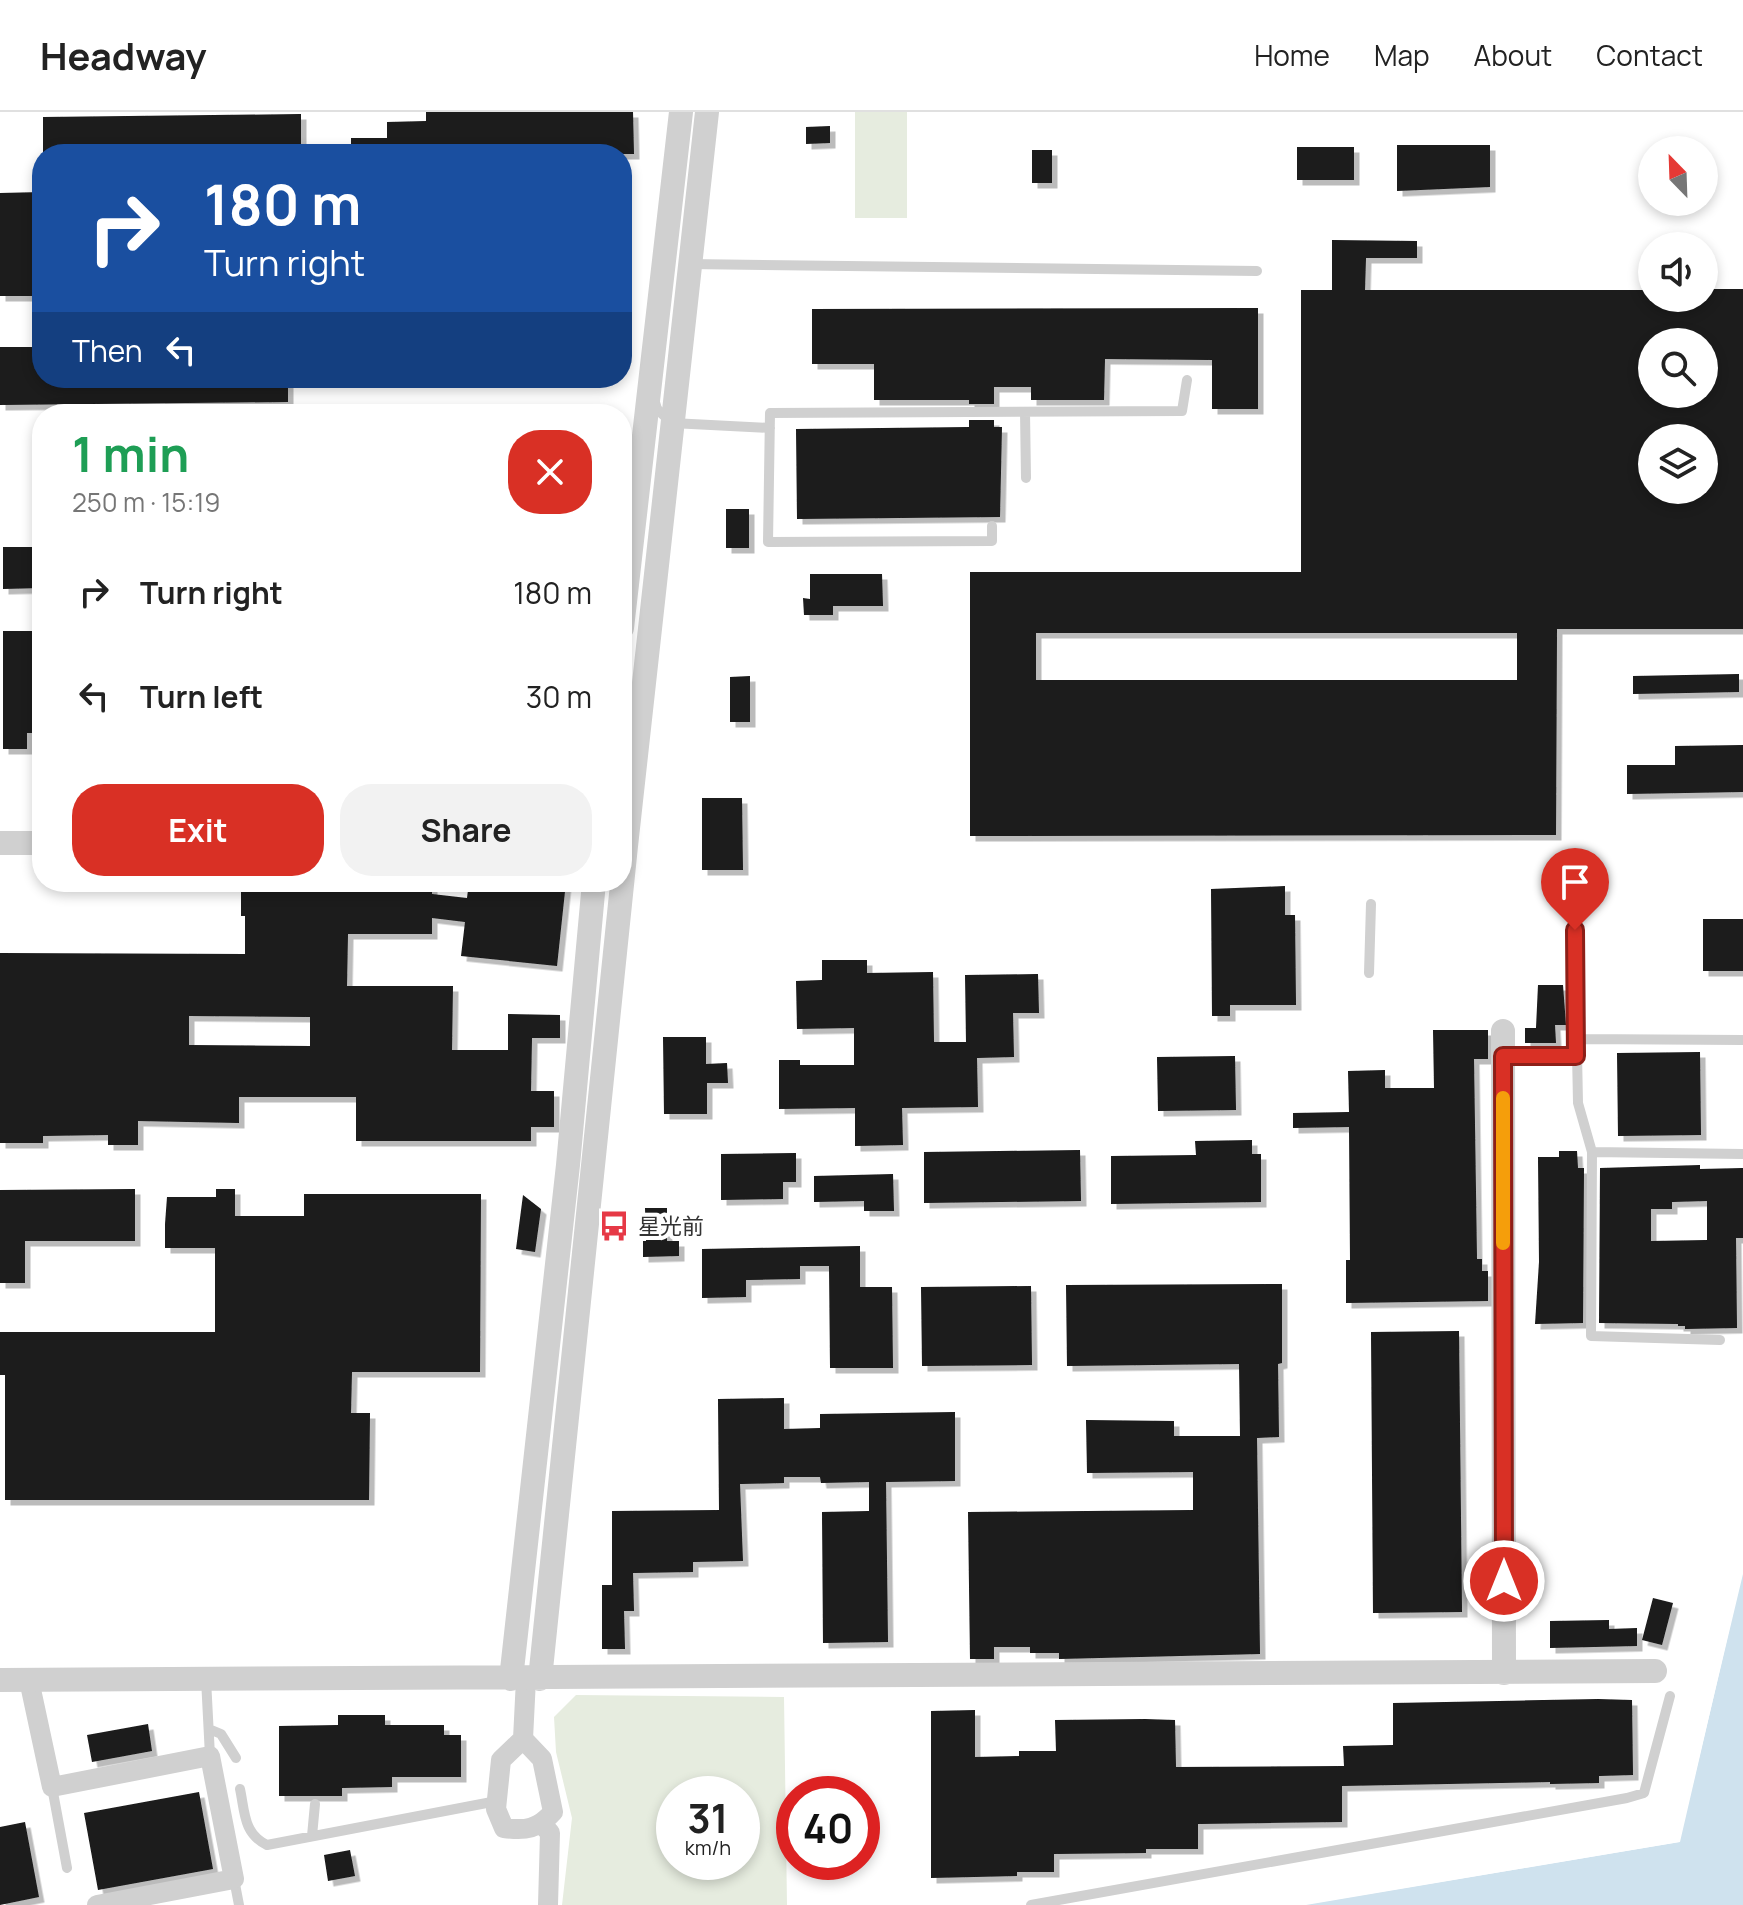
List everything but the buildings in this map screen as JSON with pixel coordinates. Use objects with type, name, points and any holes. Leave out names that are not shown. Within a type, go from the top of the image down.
[{"type":"street","points":[[632,542],[681,112]]},
{"type":"street","points":[[632,776],[707,112]]},
{"type":"street","points":[[0,843],[32,843]]},
{"type":"street","points":[[523,1739],[542,1759],[553,1812],[542,1824],[523,1831],[504,1828],[496,1809],[501,1760],[523,1739],[566,1181],[593,892]]},
{"type":"street","points":[[526,1679],[619,892]]},
{"type":"street","points":[[1503,1031],[1504,1673]]},
{"type":"street","points":[[0,1680],[1655,1671]]},
{"type":"street","points":[[29,1680],[52,1787],[210,1756],[234,1879],[97,1905]]},
{"type":"street","points":[[542,1824],[550,1833],[548,1905]]},
{"type":"lane","points":[[665,252],[690,265],[1257,271]]},
{"type":"lane","points":[[992,526],[992,541],[768,542],[770,413],[1182,411],[1187,380]]},
{"type":"lane","points":[[650,386],[657,409],[672,423]]},
{"type":"lane","points":[[1025,412],[1026,478]]},
{"type":"lane","points":[[642,456],[651,438],[672,423],[770,428]]},
{"type":"lane","points":[[1574,902],[1578,1103],[1592,1152],[1591,1336],[1720,1340]]},
{"type":"lane","points":[[1369,973],[1371,904]]},
{"type":"lane","points":[[1576,1039],[1743,1040]]},
{"type":"lane","points":[[1503,1056],[1576,1056]]},
{"type":"lane","points":[[1592,1152],[1743,1154]]},
{"type":"lane","points":[[206,1679],[210,1756]]},
{"type":"lane","points":[[1031,1905],[1644,1793],[1670,1696]]},
{"type":"lane","points":[[209,1729],[221,1734],[236,1758]]},
{"type":"lane","points":[[52,1787],[67,1868]]},
{"type":"lane","points":[[240,1789],[247,1826],[254,1839],[267,1845],[497,1801]]},
{"type":"lane","points":[[312,1836],[315,1804]]},
{"type":"lane","points":[[234,1879],[239,1905]]},
{"type":"shaded area","points":[[855,112],[907,112],[907,218],[855,218]]},
{"type":"shaded area","points":[[576,1695],[784,1697],[785,1776],[776,1776],[776,1880],[787,1880],[787,1905],[562,1905],[572,1818],[556,1752],[554,1717]]},
{"type":"water","points":[[1743,1574],[1743,1905],[1306,1905],[1679,1842]]},
{"type":"pier","points":[[1743,1570],[1680,1842],[1302,1905],[1306,1901],[1676,1839],[1739,1573]]},
{"type":"slow traffic","points":[[1503,1098],[1503,1243]]},
{"type":"place","name":"星光前","points":[[614,1226]]},
{"type":"route","points":[[1504,1581],[1503,1056],[1576,1056],[1575,930]]}]
